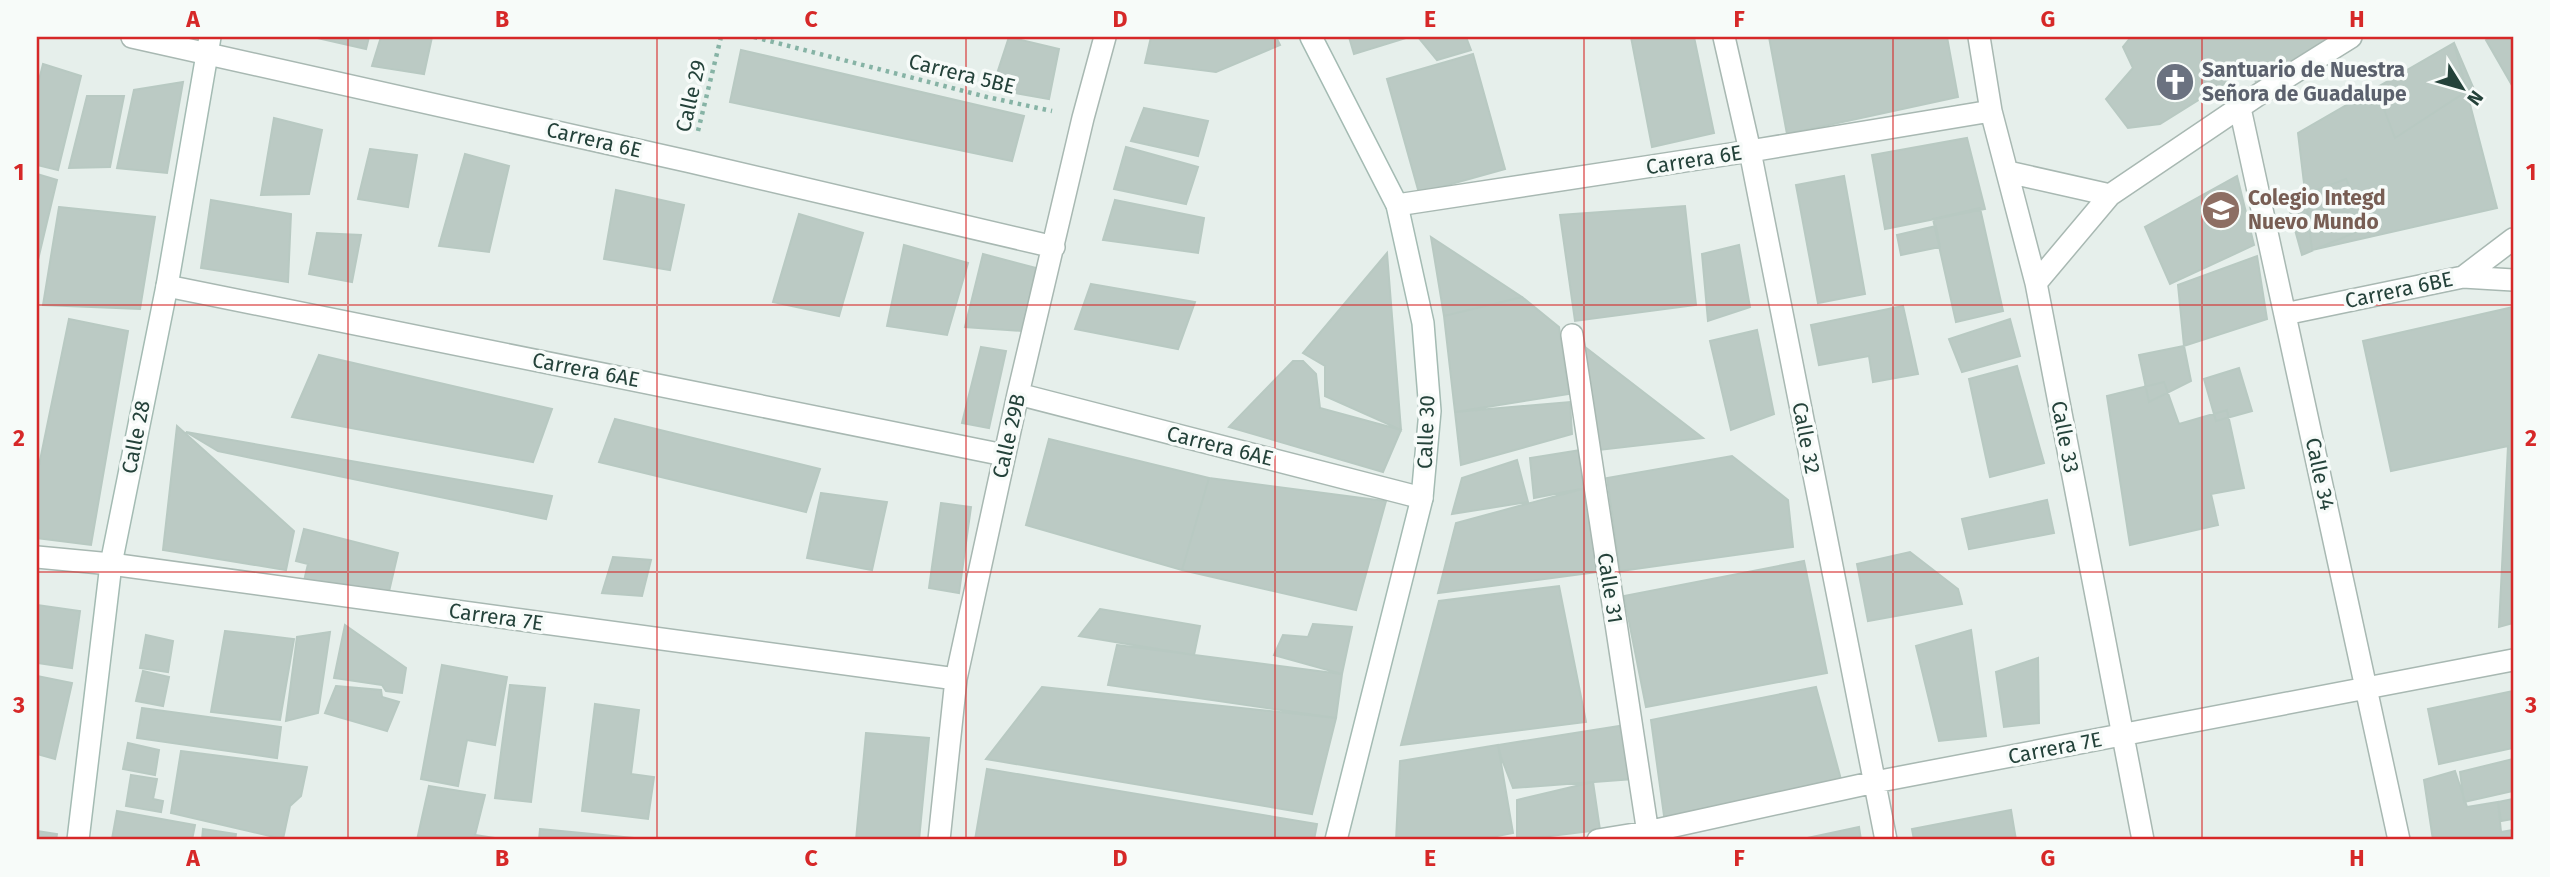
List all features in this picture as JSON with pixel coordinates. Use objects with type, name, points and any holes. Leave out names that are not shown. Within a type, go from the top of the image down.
[{"type":"street","name":"Carrera 6E","points":[[132,37],[209,44],[691,162],[1054,247]]},
{"type":"street","name":"Calle 29B","points":[[939,840],[956,679],[1004,454],[1083,118],[1105,37]]},
{"type":"street","name":"Calle 30","points":[[1311,37],[1397,205],[1423,323],[1430,411],[1422,498],[1336,840]]},
{"type":"street","name":"Calle 32","points":[[1724,37],[1750,151],[1886,840]]},
{"type":"street","name":"Calle 33","points":[[1979,37],[1991,111],[2036,282],[2143,840]]},
{"type":"street","points":[[2036,282],[2110,195],[2351,37]]},
{"type":"street","name":"Calle 28","points":[[78,840],[111,564],[167,286],[209,44]]},
{"type":"street","name":"Calle 34","points":[[2240,108],[2399,840]]},
{"type":"street","name":"Carrera 6E","points":[[1397,205],[1991,111]]},
{"type":"street","points":[[2008,172],[2110,195]]},
{"type":"street","points":[[2463,277],[2513,239]]},
{"type":"street","name":"Carrera 6BE","points":[[2285,314],[2463,277],[2513,280]]},
{"type":"street","name":"Carrera 6AE","points":[[167,286],[1004,454]]},
{"type":"street","name":"Calle 31","points":[[1572,335],[1648,836]]},
{"type":"street","name":"Carrera 6AE","points":[[1018,394],[1422,498]]},
{"type":"street","name":"Carrera 7E","points":[[37,557],[111,564],[956,679]]},
{"type":"street","name":"Carrera 7E","points":[[1598,840],[1648,836],[1875,782],[2365,686],[2513,660]]},
{"type":"path","name":"Calle 29","points":[[691,162],[721,37]]},
{"type":"path","name":"Carrera 5BE","points":[[754,37],[987,97],[1083,118]]},
{"type":"building","points":[[313,37],[369,37],[366,49]]},
{"type":"building","points":[[381,37],[432,37],[424,74],[372,66]]},
{"type":"building","points":[[1009,37],[1059,49],[1049,99],[992,89]]},
{"type":"building","points":[[1151,37],[1276,37],[1280,45],[1216,72],[1145,63]]},
{"type":"building","points":[[1349,37],[1409,37],[1354,54]]},
{"type":"building","points":[[1418,37],[1466,37],[1471,50],[1437,60]]},
{"type":"building","points":[[1631,37],[1694,37],[1714,133],[1652,147]]},
{"type":"building","points":[[1769,37],[1947,37],[1958,97],[1787,134]]},
{"type":"building","points":[[1769,37],[1947,37],[1958,97],[1787,134]]},
{"type":"building","name":"Santuario de Nuestra Señora de Guadalupe","points":[[2131,37],[2351,37],[2258,95],[2253,66],[2160,124],[2128,128],[2106,99],[2133,68],[2123,47]]},
{"type":"building","points":[[2491,37],[2513,37],[2513,87],[2486,40]]},
{"type":"building","points":[[2454,43],[2473,87],[2395,138],[2376,88]]},
{"type":"building","points":[[2454,43],[2497,208],[2312,250],[2298,133]]},
{"type":"building","points":[[741,50],[1024,116],[1012,161],[730,102]]},
{"type":"building","points":[[1473,54],[1505,169],[1419,193],[1387,79]]},
{"type":"building","points":[[43,64],[81,76],[58,170],[37,165],[37,88]]},
{"type":"building","points":[[183,82],[167,173],[117,168],[134,90]]},
{"type":"building","points":[[87,96],[124,96],[110,167],[69,168]]},
{"type":"building","points":[[1144,108],[1208,121],[1198,156],[1131,141]]},
{"type":"building","points":[[274,118],[322,130],[309,194],[261,195]]},
{"type":"building","points":[[1967,138],[1985,209],[1885,229],[1872,155]]},
{"type":"building","points":[[1126,147],[1198,167],[1186,204],[1114,189]]},
{"type":"building","points":[[370,149],[417,155],[408,207],[358,199]]},
{"type":"building","points":[[465,154],[509,166],[489,252],[439,246]]},
{"type":"building","points":[[37,174],[57,180],[37,264]]},
{"type":"building","points":[[1844,176],[1865,294],[1818,303],[1796,185]]},
{"type":"building","points":[[2237,176],[2254,245],[2170,284],[2145,227]]},
{"type":"building","points":[[2346,179],[2368,227],[2302,255],[2287,201]]},
{"type":"building","points":[[616,190],[684,205],[670,270],[604,259]]},
{"type":"building","points":[[211,200],[291,214],[288,282],[201,268]]},
{"type":"building","points":[[1115,200],[1204,218],[1198,253],[1103,240]]},
{"type":"building","points":[[1685,206],[1696,305],[1575,321],[1560,215]]},
{"type":"building","points":[[59,207],[155,217],[140,309],[43,305]]},
{"type":"building","points":[[1980,208],[2003,311],[1956,322],[1933,219]]},
{"type":"building","points":[[799,214],[863,233],[839,316],[773,302]]},
{"type":"building","points":[[1936,226],[1940,247],[1901,255],[1897,235]]},
{"type":"building","points":[[317,233],[361,235],[352,282],[309,274]]},
{"type":"building","points":[[1431,237],[1522,297],[1444,316]]},
{"type":"building","points":[[904,245],[968,263],[947,335],[887,326]]},
{"type":"building","points":[[1739,245],[1750,307],[1708,321],[1702,254]]},
{"type":"building","points":[[1387,253],[1401,430],[1325,396],[1325,366],[1303,353]]},
{"type":"building","points":[[983,254],[1036,268],[1022,331],[965,327]]},
{"type":"building","points":[[2257,256],[2267,319],[2184,346],[2178,285]]},
{"type":"building","points":[[1091,284],[1195,302],[1178,349],[1075,329]]},
{"type":"building","points":[[1522,297],[1559,327],[1569,394],[1455,412],[1444,316]]},
{"type":"building","points":[[1903,306],[1918,374],[1873,382],[1869,356],[1819,365],[1811,325]]},
{"type":"building","points":[[2513,307],[2513,623],[2499,627],[2508,446],[2391,471],[2363,341]]},
{"type":"building","points":[[69,319],[128,331],[91,545],[37,538],[37,475]]},
{"type":"building","points":[[2010,319],[2020,356],[1962,372],[1949,339]]},
{"type":"building","points":[[1757,330],[1774,414],[1731,430],[1710,341]]},
{"type":"building","points":[[2184,346],[2191,381],[2149,402],[2139,355]]},
{"type":"building","points":[[981,347],[1006,351],[989,428],[962,423]]},
{"type":"building","points":[[1585,347],[1703,438],[1599,450]]},
{"type":"building","points":[[319,355],[552,409],[533,462],[292,417]]},
{"type":"building","points":[[1293,361],[1303,361],[1316,374],[1320,408],[1401,430],[1383,472],[1229,427]]},
{"type":"building","points":[[2017,366],[2044,463],[1990,477],[1969,379]]},
{"type":"building","points":[[2239,368],[2252,411],[2216,421],[2204,379]]},
{"type":"building","points":[[2164,382],[2179,424],[2227,410],[2244,488],[2211,494],[2218,525],[2130,545],[2107,396]]},
{"type":"building","points":[[1570,402],[1572,434],[1461,465],[1455,412]]},
{"type":"building","points":[[615,419],[820,469],[806,512],[599,462]]},
{"type":"building","points":[[177,426],[294,531],[286,570],[163,550]]},
{"type":"building","points":[[186,432],[552,496],[546,519],[218,451]]},
{"type":"building","points":[[1049,439],[1209,478],[1182,570],[1026,525]]},
{"type":"building","points":[[1581,450],[1586,488],[1534,498],[1530,458]]},
{"type":"building","points":[[1732,456],[1788,500],[1793,547],[1620,571],[1607,478]]},
{"type":"building","points":[[1517,460],[1528,502],[1452,514],[1462,478]]},
{"type":"building","points":[[1209,478],[1386,501],[1356,610],[1182,570]]},
{"type":"building","points":[[1586,488],[1598,572],[1438,593],[1456,523]]},
{"type":"building","points":[[821,493],[887,502],[872,570],[807,558]]},
{"type":"building","points":[[2047,500],[2054,533],[1969,549],[1962,519]]},
{"type":"building","points":[[941,503],[971,507],[959,593],[929,588]]},
{"type":"building","points":[[304,529],[398,553],[387,600],[304,581],[308,564],[296,561]]},
{"type":"building","points":[[1910,552],[1958,589],[1962,604],[1868,621],[1857,564]]},
{"type":"building","points":[[613,557],[651,560],[642,596],[602,593]]},
{"type":"building","points":[[1804,561],[1827,673],[1646,707],[1624,596]]},
{"type":"building","points":[[1559,586],[1586,722],[1401,745],[1439,601]]},
{"type":"building","points":[[37,605],[80,611],[72,668],[37,663]]},
{"type":"building","points":[[1100,609],[1200,626],[1194,655],[1079,636]]},
{"type":"building","points":[[1313,624],[1352,627],[1342,674],[1274,655],[1283,635],[1308,637]]},
{"type":"building","points":[[345,625],[406,668],[402,693],[386,691],[382,685],[334,678]]},
{"type":"building","points":[[1971,630],[1986,736],[1939,741],[1916,646]]},
{"type":"building","points":[[225,631],[294,639],[280,720],[211,712]]},
{"type":"building","points":[[330,632],[318,713],[286,721],[297,637]]},
{"type":"building","points":[[146,635],[173,641],[168,672],[140,668]]},
{"type":"building","points":[[1117,645],[1342,674],[1336,718],[1108,685]]},
{"type":"building","points":[[2038,658],[2039,723],[2004,727],[1996,672]]},
{"type":"building","points":[[442,665],[507,677],[495,745],[467,740],[458,786],[421,779]]},
{"type":"building","points":[[143,671],[169,677],[163,706],[136,701]]},
{"type":"building","points":[[37,676],[72,683],[55,759],[37,754]]},
{"type":"building","points":[[510,685],[545,688],[531,802],[495,798]]},
{"type":"building","points":[[336,686],[381,690],[382,697],[399,702],[387,731],[325,713]]},
{"type":"building","points":[[1042,687],[1336,718],[1312,814],[986,759]]},
{"type":"building","points":[[1816,687],[1843,787],[1665,823],[1651,720]]},
{"type":"building","points":[[2513,691],[2513,748],[2439,764],[2428,709]]},
{"type":"building","points":[[595,704],[639,710],[631,774],[654,777],[648,819],[582,811]]},
{"type":"building","points":[[142,708],[281,727],[277,758],[137,738]]},
{"type":"building","points":[[1626,725],[1633,779],[1513,788],[1498,745]]},
{"type":"building","points":[[866,733],[929,738],[919,840],[856,840]]},
{"type":"building","points":[[128,743],[159,750],[155,775],[123,769]]},
{"type":"building","points":[[1498,745],[1513,833],[1477,840],[1396,840],[1400,761]]},
{"type":"building","points":[[181,751],[307,767],[301,796],[290,806],[283,839],[171,813]]},
{"type":"building","points":[[2513,759],[2513,791],[2464,802],[2460,772]]},
{"type":"building","points":[[987,769],[1317,824],[1314,840],[975,840]]},
{"type":"building","points":[[2455,771],[2467,807],[2498,802],[2501,832],[2513,830],[2513,840],[2433,840],[2424,780]]},
{"type":"building","points":[[131,775],[157,779],[153,799],[163,801],[161,812],[126,806]]},
{"type":"building","points":[[1593,782],[1600,830],[1517,840],[1517,800]]},
{"type":"building","points":[[429,786],[485,795],[475,835],[508,840],[417,840]]},
{"type":"building","points":[[2513,799],[2513,819],[2501,821],[2498,802]]},
{"type":"building","points":[[2011,810],[2016,840],[1914,840],[1912,829]]},
{"type":"building","points":[[117,811],[195,825],[192,840],[112,839]]},
{"type":"building","points":[[1859,827],[1861,840],[1798,840]]},
{"type":"building","points":[[203,829],[236,834],[235,840],[202,840]]},
{"type":"building","points":[[540,829],[655,840],[539,840]]},
{"type":"building","points":[[37,831],[57,834],[56,840],[37,840]]},
{"type":"place","name":"Santuario de Nuestra Señora de Guadalupe","points":[[2175,82]]},
{"type":"place","name":"Colegio Integd Nuevo Mundo","points":[[2221,210]]}]
